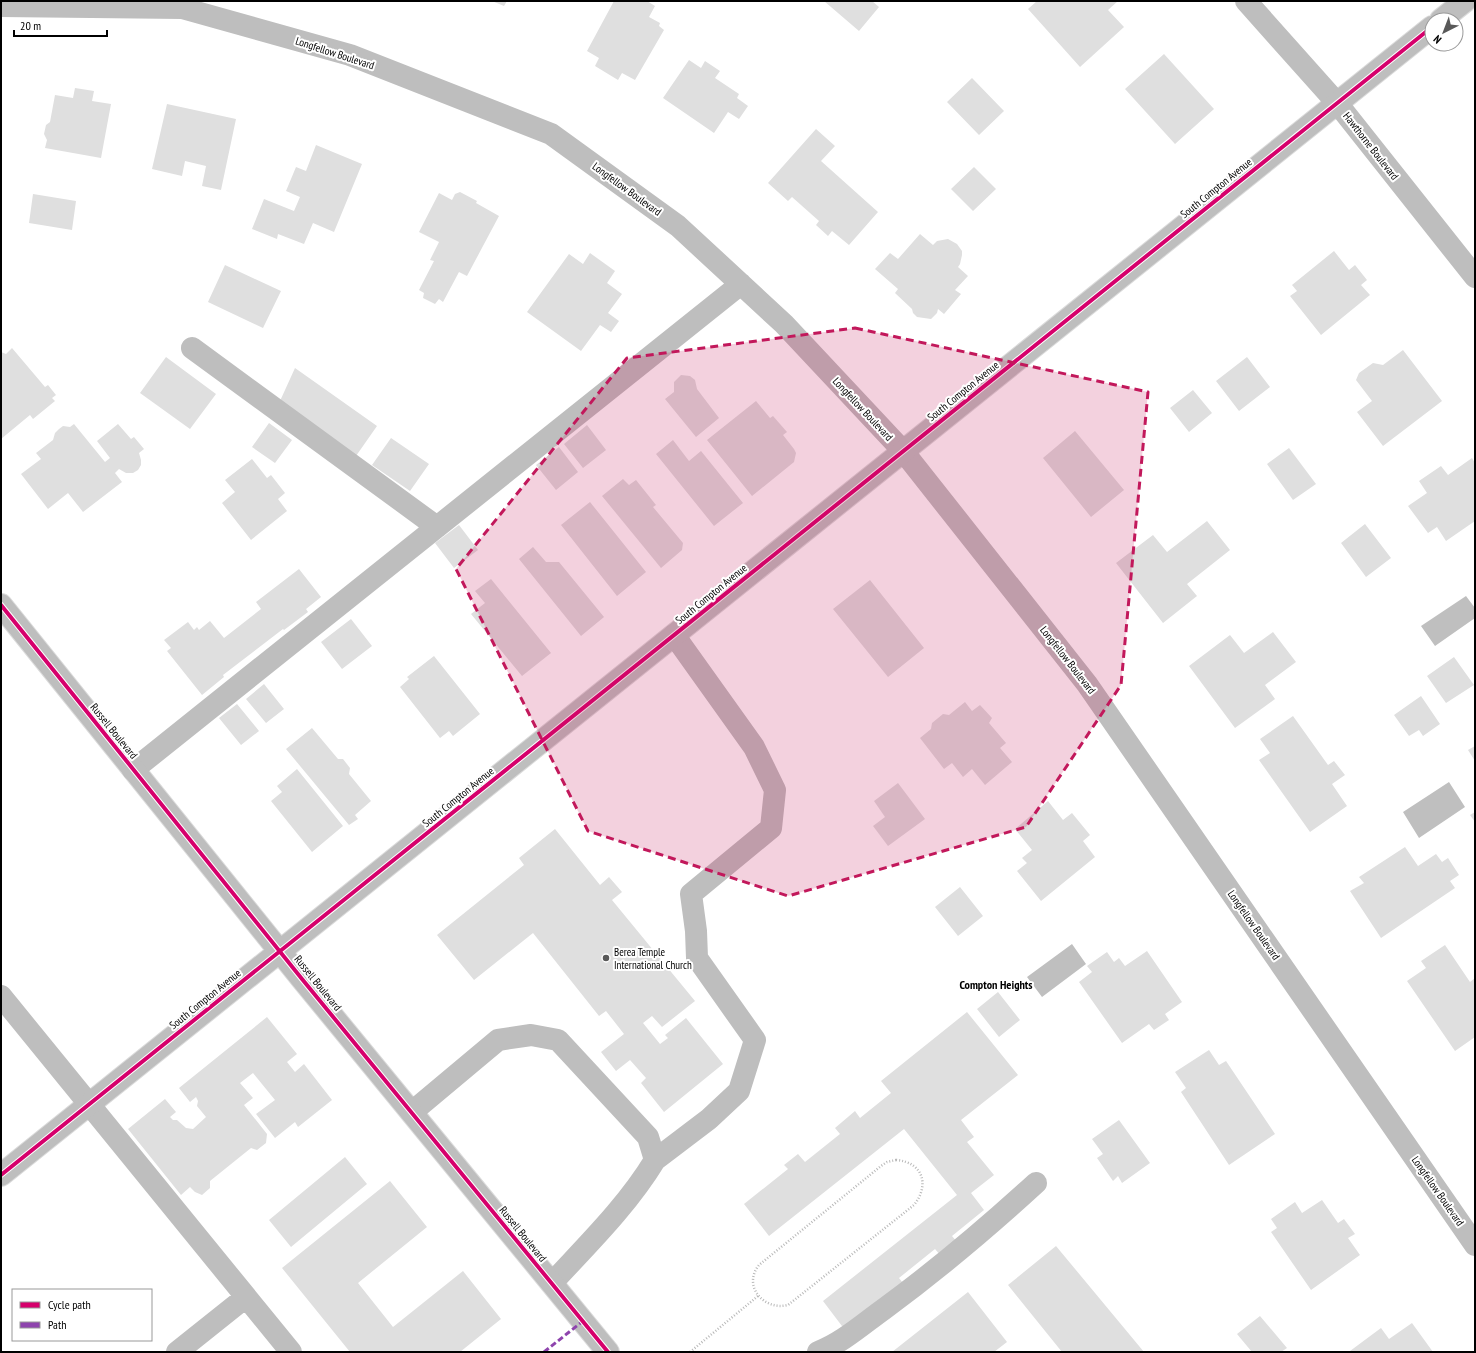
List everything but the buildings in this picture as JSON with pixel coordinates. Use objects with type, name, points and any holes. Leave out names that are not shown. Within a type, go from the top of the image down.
[{"type":"main road","name":"Hawthorne Boulevard","points":[[1246,1],[1338,103],[1475,277]]},
{"type":"main road","points":[[1451,12],[1465,1]]},
{"type":"main road","name":"Longfellow Boulevard","points":[[1,6],[182,8],[350,55],[551,134],[678,226],[784,324],[903,451],[1087,684],[1475,1245]]},
{"type":"main road","name":"South Compton Avenue","points":[[1,1175],[1424,33]]},
{"type":"main road","points":[[133,770],[741,284]]},
{"type":"main road","points":[[192,348],[437,527]]},
{"type":"main road","name":"Russell Boulevard","points":[[1,605],[280,951],[608,1352]]},
{"type":"main road","points":[[552,1283],[632,1193],[656,1160],[709,1119],[739,1091],[755,1040],[697,958],[696,931],[691,894],[771,828],[775,790],[754,747],[674,635]]},
{"type":"main road","points":[[1,996],[291,1352]]},
{"type":"main road","points":[[412,1112],[498,1040],[531,1035],[558,1040],[648,1137],[656,1160]]},
{"type":"main road","points":[[818,1352],[856,1330],[907,1292],[1002,1215],[1036,1183]]},
{"type":"main road","points":[[176,1352],[246,1297]]},
{"type":"path","points":[[896,1160],[903,1161],[917,1169],[922,1177],[921,1197],[914,1205],[853,1254],[788,1305],[780,1307],[770,1305],[758,1296],[753,1286],[752,1276],[754,1270],[881,1166],[887,1162],[896,1160]]},
{"type":"path","points":[[690,1352],[758,1296]]},
{"type":"highlighted area","points":[[855,328],[1148,392],[1121,685],[1026,827],[788,896],[588,831],[456,569],[627,358]]},
{"type":"shaded area","points":[[1466,596],[1475,608],[1475,618],[1435,646],[1421,626]]},
{"type":"shaded area","points":[[1449,782],[1465,807],[1419,838],[1403,812]]},
{"type":"shaded area","points":[[1072,944],[1086,964],[1042,997],[1027,977]]},
{"type":"marked path","points":[[544,1352],[583,1321]]},
{"type":"cycle path","points":[[1,1175],[1424,33]]},
{"type":"cycle path","points":[[1,605],[302,979],[608,1352]]},
{"type":"place","name":"Berea Temple International Church","points":[[606,958]]},
{"type":"district","name":"Compton Heights","points":[[996,985]]}]
